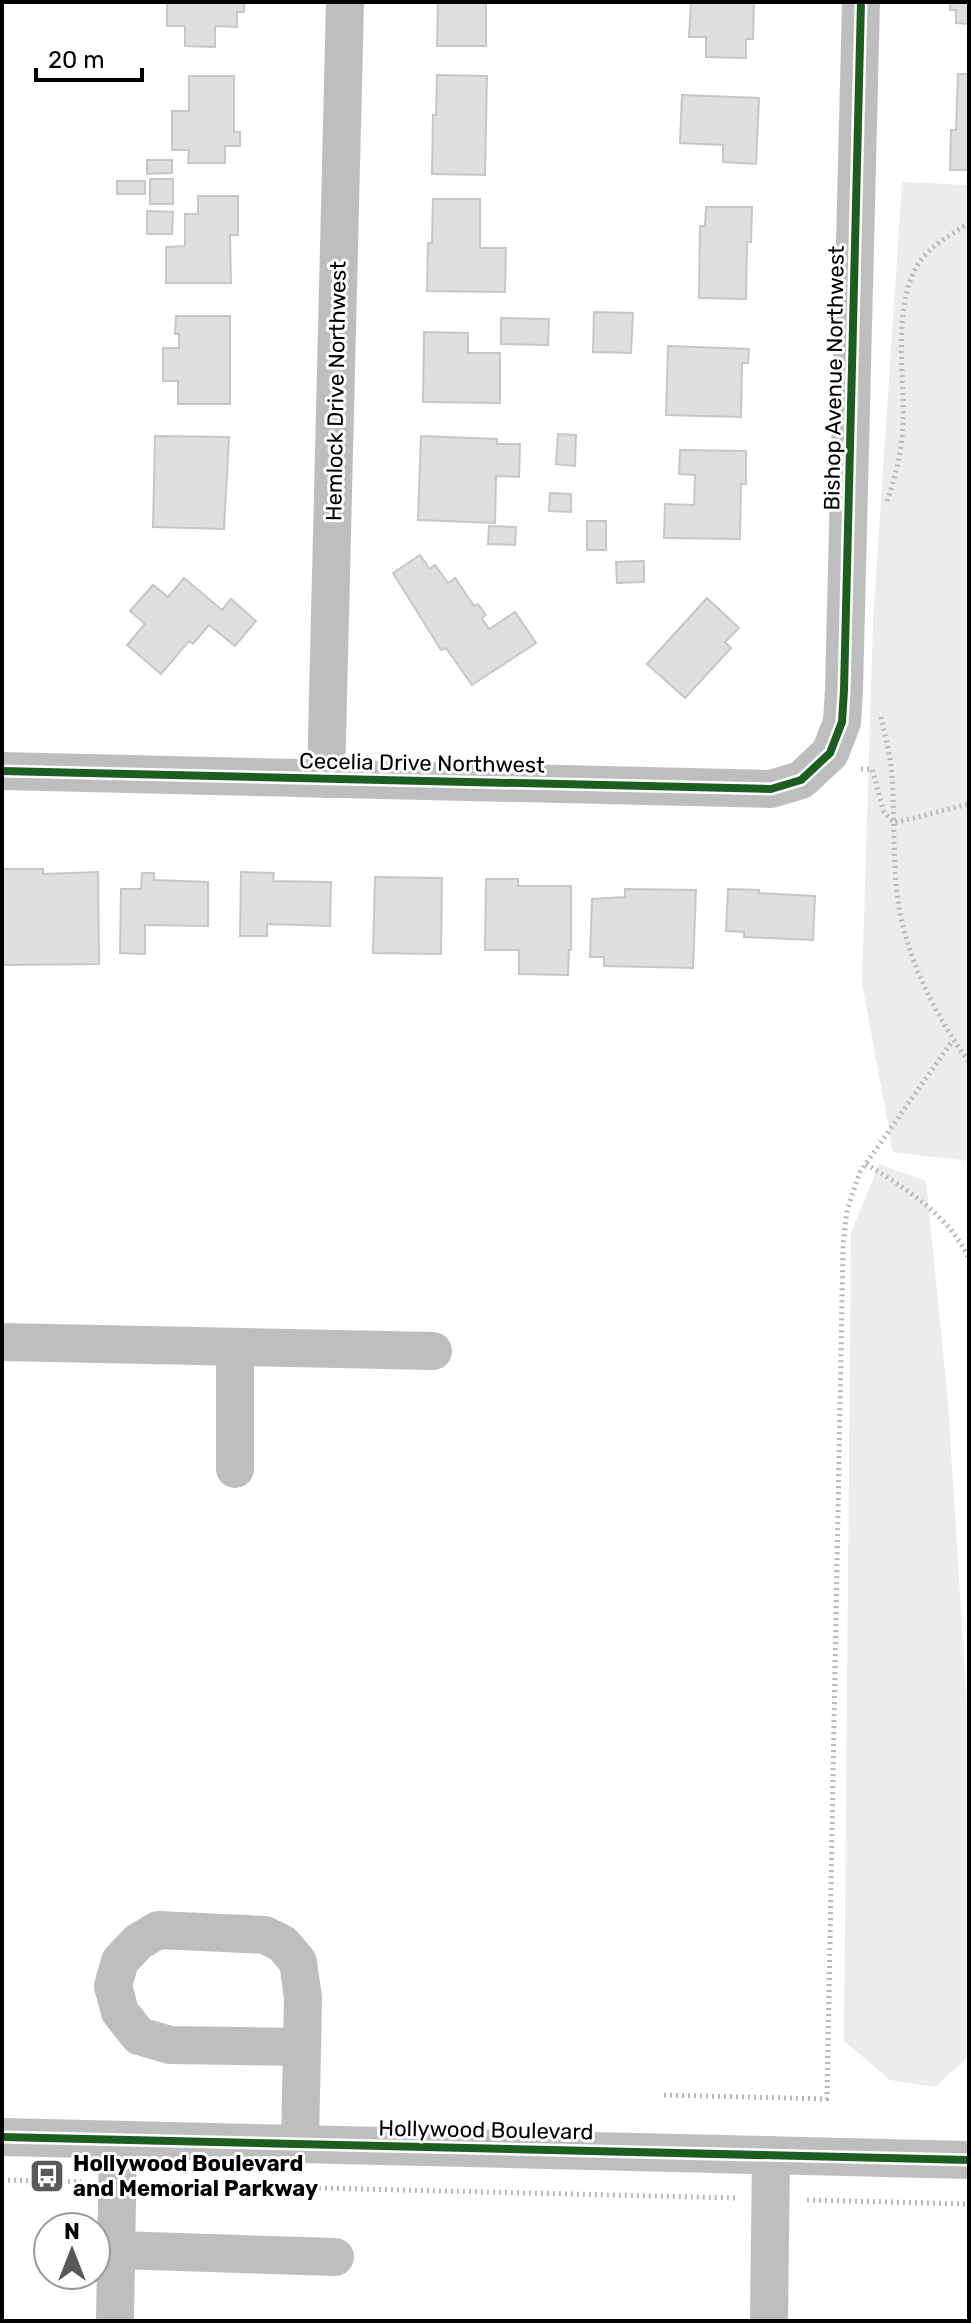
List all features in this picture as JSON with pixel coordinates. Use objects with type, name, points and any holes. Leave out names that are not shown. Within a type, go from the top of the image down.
[{"type":"street","name":"Hemlock Drive Northwest","points":[[326,779],[345,2]]},
{"type":"street","name":"Bishop Avenue Northwest","points":[[830,753],[842,722],[844,690],[861,2]]},
{"type":"street","name":"Cecelia Drive Northwest","points":[[2,771],[771,789],[801,780],[830,753]]},
{"type":"street","points":[[2,1342],[433,1351]]},
{"type":"street","points":[[235,1348],[235,1469]]},
{"type":"street","points":[[300,2144],[302,2047],[303,1998],[298,1962],[283,1944],[265,1935],[158,1930],[138,1942],[120,1961],[113,1986],[120,2012],[139,2036],[170,2045],[302,2047]]},
{"type":"street","name":"Hollywood Boulevard","points":[[2,2137],[969,2160]]},
{"type":"street","points":[[115,2321],[118,2140]]},
{"type":"street","points":[[769,2321],[771,2155]]},
{"type":"street","points":[[117,2250],[335,2257]]},
{"type":"path","points":[[885,509],[897,470],[903,424],[902,337],[910,279],[921,259],[969,223]]},
{"type":"path","points":[[879,708],[892,773],[900,911],[910,951],[953,1040],[969,1062]]},
{"type":"path","points":[[894,823],[969,804]]},
{"type":"path","points":[[664,2095],[827,2099],[843,1246],[847,1210],[860,1172],[953,1040]]},
{"type":"path","points":[[866,1164],[913,1193],[947,1226],[969,1259]]},
{"type":"path","points":[[2,2180],[969,2204]]},
{"type":"shaded area","points":[[902,182],[969,185],[969,1161],[893,1152],[862,983],[873,623]]},
{"type":"shaded area","points":[[879,1164],[926,1181],[948,1402],[969,1738],[969,2056],[935,2087],[890,2080],[844,2041],[851,1233]]},
{"type":"building","points":[[167,2],[244,2],[244,12],[237,12],[237,27],[215,26],[215,47],[185,46],[185,26],[167,26]]},
{"type":"building","points":[[438,2],[486,2],[486,46],[437,46]]},
{"type":"building","points":[[691,2],[754,2],[753,39],[746,39],[746,58],[706,57],[706,37],[689,37]]},
{"type":"building","points":[[950,2],[969,2],[969,24],[956,23],[956,10],[950,10]]},
{"type":"building","points":[[958,74],[969,74],[969,170],[950,170],[951,130],[956,130]]},
{"type":"building","points":[[437,75],[487,76],[485,175],[432,174]]},
{"type":"building","points":[[189,76],[234,76],[234,132],[240,132],[240,146],[225,146],[225,163],[188,163],[189,150],[172,150],[172,111],[189,111]]},
{"type":"building","points":[[682,95],[759,98],[756,164],[723,162],[723,145],[680,143]]},
{"type":"building","points":[[147,160],[172,160],[172,173],[147,174]]},
{"type":"building","points":[[150,179],[173,179],[173,204],[150,204]]},
{"type":"building","points":[[117,181],[145,181],[145,194],[117,194]]},
{"type":"building","points":[[198,196],[238,196],[238,235],[230,235],[231,283],[166,283],[166,247],[185,246],[185,214],[198,214]]},
{"type":"building","points":[[433,199],[480,199],[480,248],[506,248],[505,292],[427,291]]},
{"type":"building","points":[[706,207],[752,207],[751,242],[747,242],[746,299],[699,298],[700,226],[705,226]]},
{"type":"building","points":[[147,211],[173,212],[172,234],[147,234]]},
{"type":"building","points":[[594,312],[633,313],[631,353],[593,352]]},
{"type":"building","points":[[176,316],[230,316],[230,404],[178,404],[178,381],[163,381],[163,348],[179,348],[179,334],[175,334]]},
{"type":"building","points":[[501,318],[549,319],[548,345],[501,344]]},
{"type":"building","points":[[424,332],[468,333],[468,353],[500,353],[500,403],[423,402]]},
{"type":"building","points":[[668,346],[749,349],[748,363],[742,363],[741,417],[666,415]]},
{"type":"building","points":[[558,434],[576,435],[575,466],[556,464]]},
{"type":"building","points":[[155,436],[229,437],[224,529],[153,527]]},
{"type":"building","points":[[421,436],[497,439],[497,444],[520,444],[519,477],[496,476],[495,523],[418,520]]},
{"type":"building","points":[[680,450],[746,451],[746,484],[741,484],[740,539],[664,538],[665,504],[694,505],[695,475],[679,474]]},
{"type":"building","points":[[550,493],[571,494],[571,512],[549,511]]},
{"type":"building","points":[[587,521],[606,521],[606,550],[587,550]]},
{"type":"building","points":[[489,526],[516,527],[515,545],[488,544]]},
{"type":"building","points":[[420,555],[430,569],[435,565],[448,583],[455,578],[474,606],[478,604],[486,615],[482,618],[489,629],[515,612],[536,643],[472,685],[446,648],[441,650],[393,573]]},
{"type":"building","points":[[644,561],[644,582],[617,583],[616,562]]},
{"type":"building","points":[[184,578],[222,610],[231,599],[256,621],[235,646],[209,625],[193,644],[189,641],[161,674],[127,645],[145,624],[130,611],[153,585],[168,597]]},
{"type":"building","points":[[707,598],[739,628],[725,642],[731,648],[685,698],[647,664]]},
{"type":"building","points":[[2,869],[43,869],[43,874],[98,872],[99,964],[3,965]]},
{"type":"building","points":[[241,872],[274,873],[273,881],[331,882],[330,926],[267,924],[267,936],[240,936]]},
{"type":"building","points":[[142,873],[154,873],[154,880],[208,882],[208,926],[145,925],[145,954],[120,953],[121,889],[141,889]]},
{"type":"building","points":[[375,877],[442,878],[441,954],[373,953]]},
{"type":"building","points":[[486,879],[518,879],[518,886],[571,886],[568,975],[519,974],[519,950],[485,950]]},
{"type":"building","points":[[625,889],[696,890],[693,968],[604,966],[604,957],[590,957],[592,899],[625,897]]},
{"type":"building","points":[[728,889],[815,896],[813,940],[744,937],[744,932],[726,931]]},
{"type":"cycle path","points":[[2,771],[771,789],[801,780],[830,753],[842,722],[861,2]]},
{"type":"cycle path","points":[[2,2137],[969,2160]]},
{"type":"place","name":"Hollywood Boulevard and Memorial Parkway","points":[[47,2176]]}]
